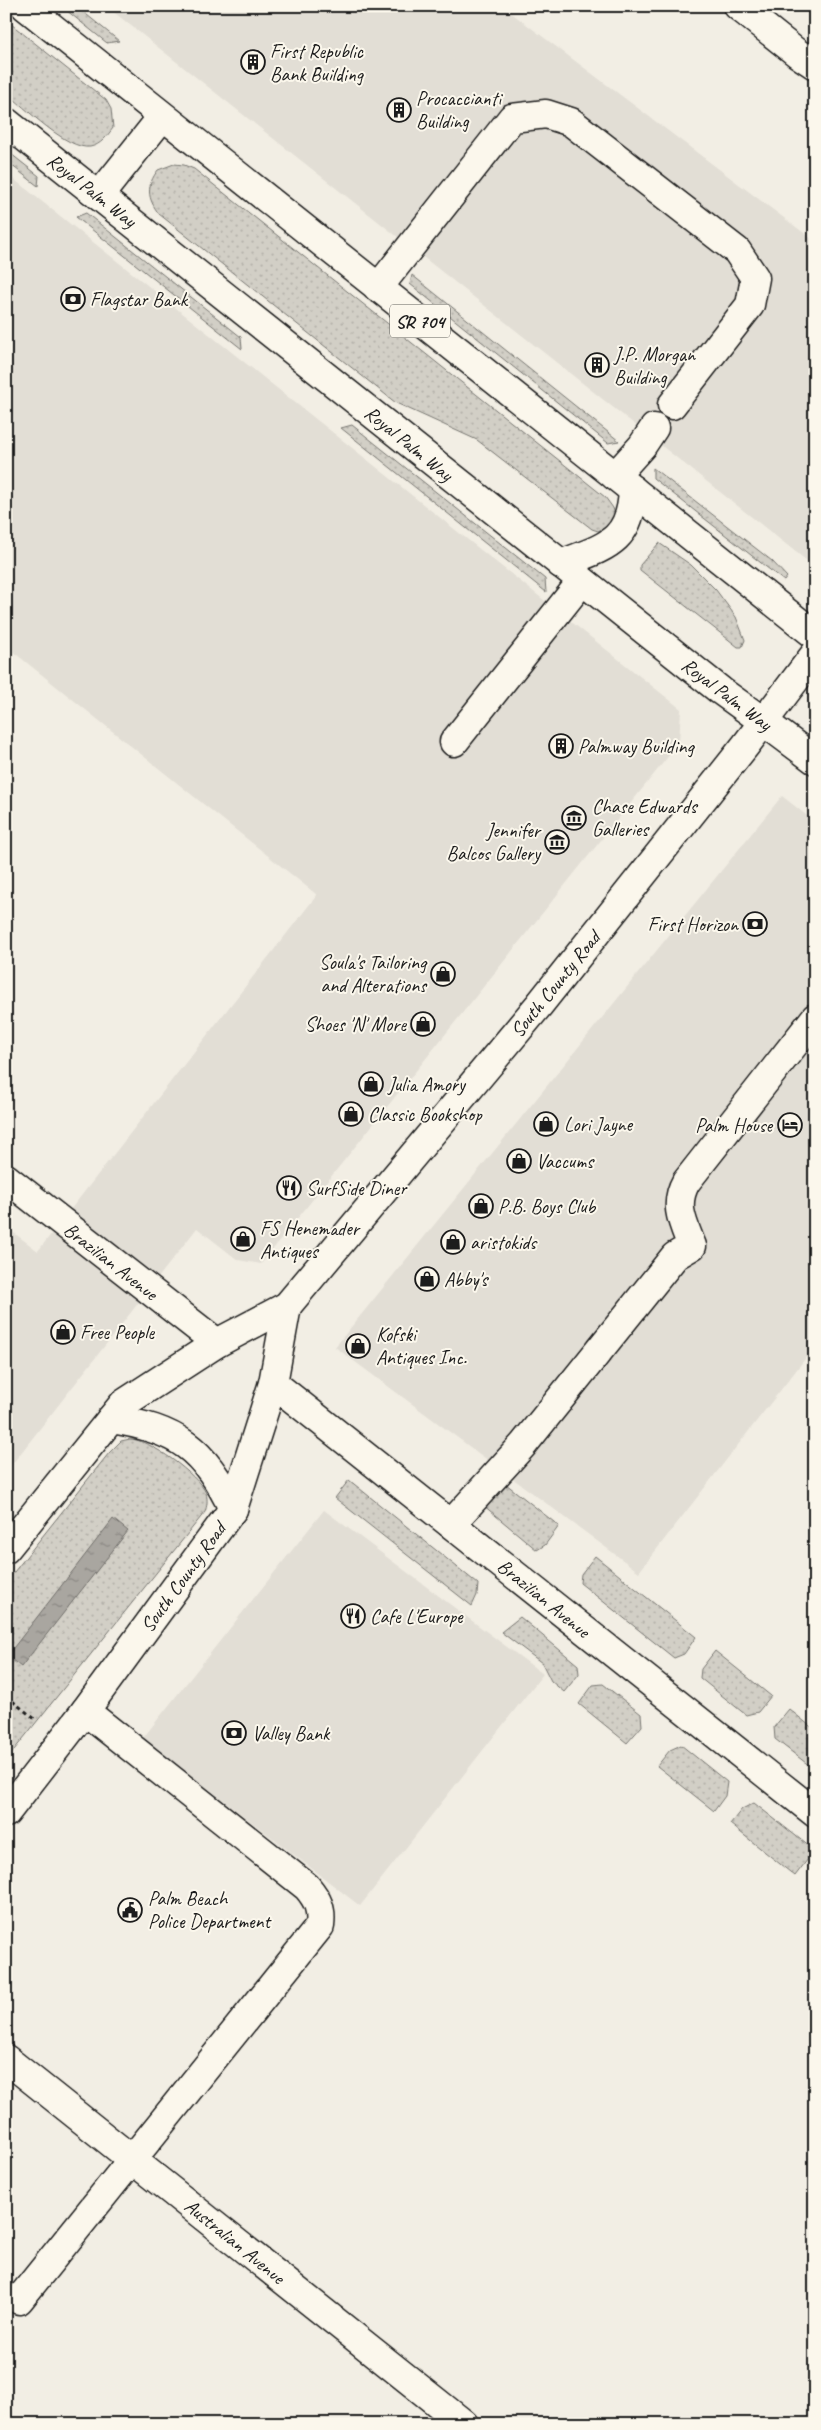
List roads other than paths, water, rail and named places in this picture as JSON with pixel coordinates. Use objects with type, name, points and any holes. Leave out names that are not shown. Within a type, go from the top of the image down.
[{"type":"main road","name":"SR 704","points":[[25,6],[162,117],[815,635]]},
{"type":"main road","points":[[738,6],[815,65]]},
{"type":"main road","points":[[378,288],[512,118],[546,114],[571,122],[737,251],[755,278],[750,305],[672,406]]},
{"type":"main road","points":[[100,196],[162,117]]},
{"type":"main road","name":"Royal Palm Way","points":[[6,122],[721,691],[815,760]]},
{"type":"main road","points":[[454,742],[572,572],[622,532],[632,508],[624,483],[642,446],[654,428]]},
{"type":"main road","name":"South County Road","points":[[6,1548],[123,1404],[217,1343],[287,1306],[539,1006],[764,722],[815,654]]},
{"type":"main road","points":[[451,1524],[523,1445],[675,1256],[692,1246],[680,1215],[680,1191],[815,1018]]},
{"type":"main road","name":"Brazilian Avenue","points":[[6,1178],[217,1343]]},
{"type":"main road","name":"South County Road","points":[[6,1813],[85,1711],[233,1509],[273,1382],[287,1306]]},
{"type":"main road","name":"Brazilian Avenue","points":[[273,1382],[815,1813]]},
{"type":"main road","points":[[111,1419],[144,1424],[173,1436],[200,1455],[220,1480],[233,1509]]},
{"type":"main road","points":[[19,2300],[131,2158],[320,1926],[322,1912],[316,1898],[307,1887],[85,1711]]},
{"type":"main road","name":"Australian Avenue","points":[[6,2059],[464,2424]]},
{"type":"water","points":[[113,1519],[128,1531],[21,1667],[7,1656]]},
{"type":"place","name":"First Republic Bank Building","points":[[253,62]]},
{"type":"place","name":"Procaccianti Building","points":[[399,110]]},
{"type":"place","name":"Flagstar Bank","points":[[73,299]]},
{"type":"place","name":"J.P. Morgan Building","points":[[597,365]]},
{"type":"place","name":"Palmway Building","points":[[561,746]]},
{"type":"place","name":"Chase Edwards Galleries","points":[[574,818]]},
{"type":"place","name":"Jennifer Balcos Gallery","points":[[557,842]]},
{"type":"place","name":"First Horizon","points":[[755,924]]},
{"type":"place","name":"Soula's Tailoring and Alterations","points":[[443,974]]},
{"type":"place","name":"Shoes 'N' More","points":[[423,1024]]},
{"type":"place","name":"Julia Amory","points":[[371,1084]]},
{"type":"place","name":"Classic Bookshop","points":[[351,1114]]},
{"type":"place","name":"Lori Jayne","points":[[546,1124]]},
{"type":"place","name":"Palm House","points":[[790,1125]]},
{"type":"place","name":"Vaccums","points":[[519,1161]]},
{"type":"place","name":"SurfSide Diner","points":[[289,1188]]},
{"type":"place","name":"P.B. Boys Club","points":[[481,1206]]},
{"type":"place","name":"FS Henemader Antiques","points":[[243,1239]]},
{"type":"place","name":"aristokids","points":[[453,1242]]},
{"type":"place","name":"Abby's","points":[[427,1279]]},
{"type":"place","name":"Free People","points":[[63,1332]]},
{"type":"place","name":"Kofski Antiques Inc.","points":[[358,1346]]},
{"type":"place","name":"Cafe L'Europe","points":[[353,1616]]},
{"type":"place","name":"Valley Bank","points":[[234,1733]]},
{"type":"place","name":"Palm Beach Police Department","points":[[130,1910]]}]
